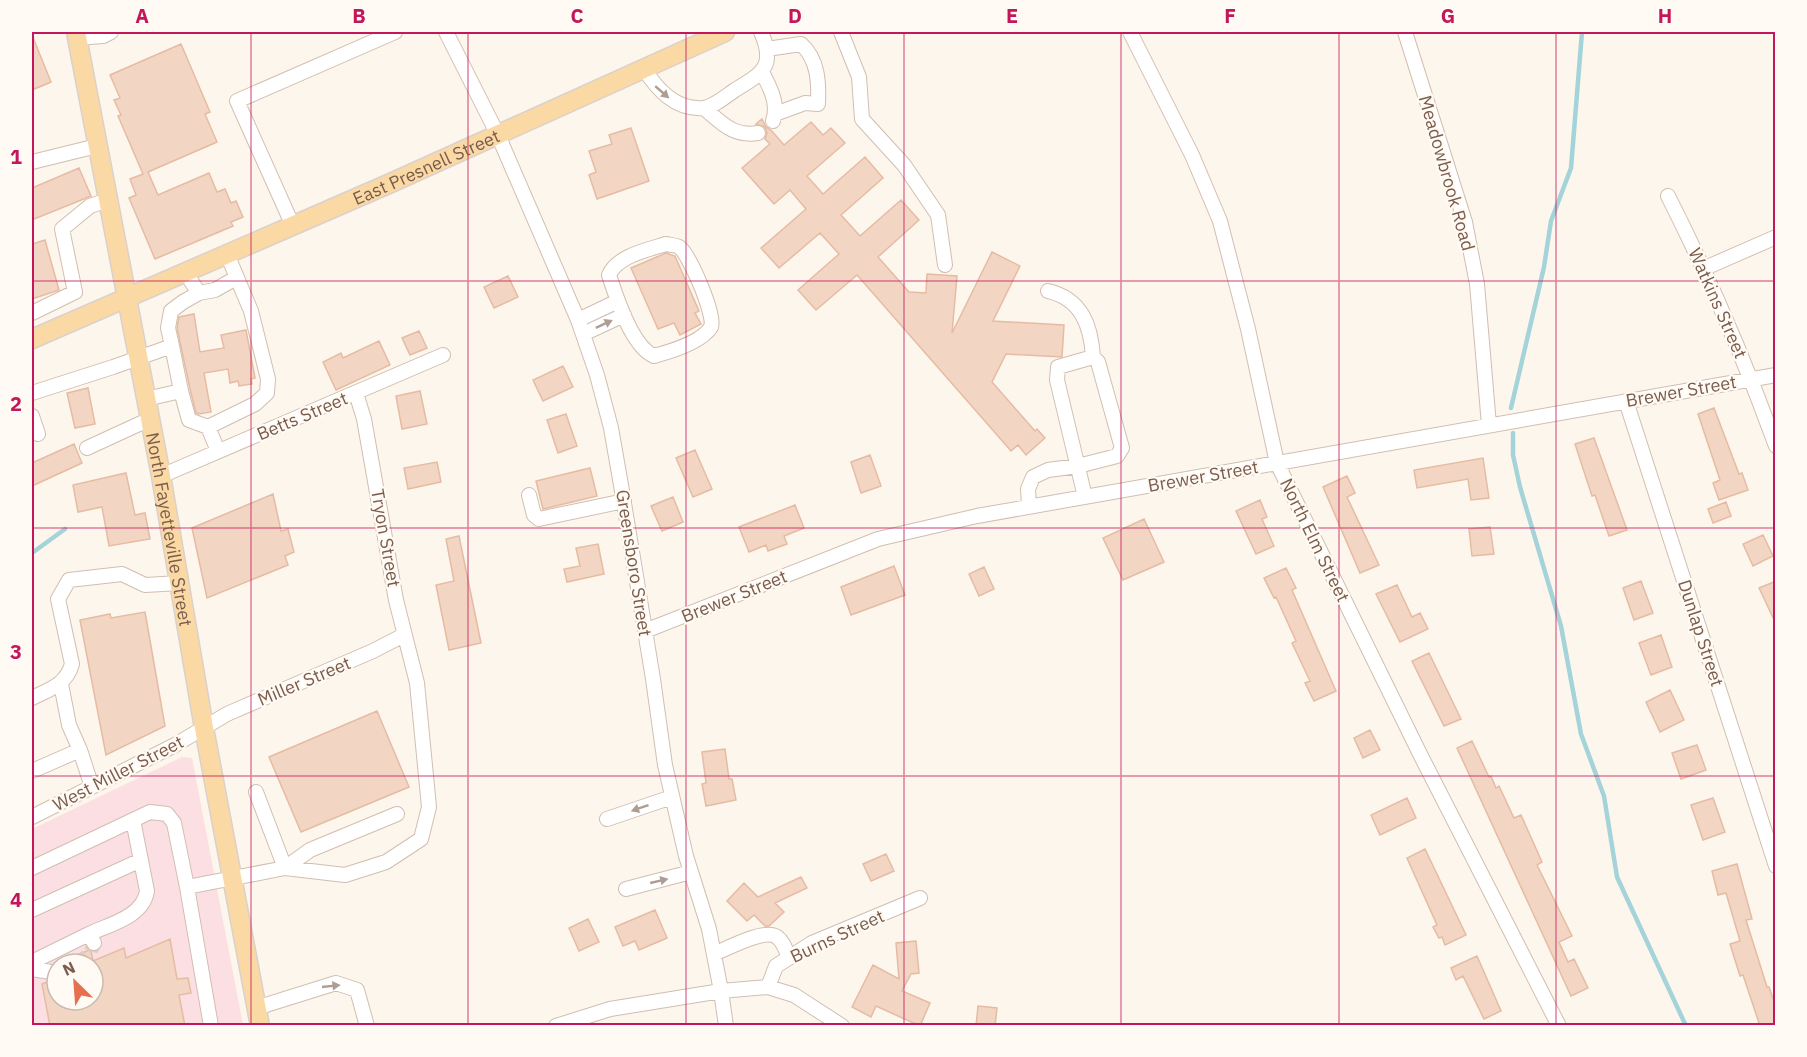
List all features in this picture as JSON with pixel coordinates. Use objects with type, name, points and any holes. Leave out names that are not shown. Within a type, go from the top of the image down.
[{"type":"main road","name":"East Presnell Street","points":[[33,335],[126,298],[293,226],[725,32]]},
{"type":"main road","name":"North Fayetteville Street","points":[[77,35],[161,476],[204,728],[258,1017]]},
{"type":"street","points":[[77,35],[103,36],[111,32]]},
{"type":"street","points":[[293,226],[237,101],[395,32]]},
{"type":"street","name":"Greensboro Street","points":[[446,32],[498,135],[578,320],[597,375],[611,428],[624,501],[665,765],[691,872],[703,905],[722,991],[726,1026]]},
{"type":"street","points":[[841,32],[860,78],[862,119],[904,165],[938,215],[945,265]]},
{"type":"street","name":"North Elm Street","points":[[1130,32],[1192,155],[1220,221],[1248,329],[1277,463],[1421,756],[1559,1026]]},
{"type":"street","name":"Meadowbrook Road","points":[[1405,32],[1465,222],[1477,284],[1489,425]]},
{"type":"street","points":[[704,108],[762,72],[767,59],[765,41],[801,44],[812,57],[819,84],[818,104],[805,103],[774,117],[773,95],[762,72]]},
{"type":"street","points":[[644,69],[655,86],[665,95],[687,106],[704,108],[733,131],[745,135],[758,133]]},
{"type":"street","points":[[32,162],[98,146]]},
{"type":"street","name":"Watkins Street","points":[[1668,196],[1705,268],[1751,378],[1776,446]]},
{"type":"street","points":[[32,313],[75,292],[62,229],[90,206],[108,200]]},
{"type":"street","points":[[1705,268],[1776,237]]},
{"type":"street","points":[[666,244],[679,246],[686,254],[707,301],[712,320],[711,327],[686,346],[654,356],[646,353],[618,301],[609,275],[612,268],[622,260],[666,244]]},
{"type":"street","points":[[227,254],[250,311],[268,379],[267,393],[255,404],[208,427],[198,425],[189,420],[181,391],[168,328],[171,311],[183,302],[199,294],[215,290],[236,278]]},
{"type":"street","points":[[185,272],[199,294]]},
{"type":"street","points":[[1029,506],[1028,489],[1033,477],[1048,470],[1078,466],[1117,456],[1122,448],[1098,362],[1093,357],[1090,332],[1081,310],[1064,297],[1048,291]]},
{"type":"street","points":[[578,320],[618,301]]},
{"type":"street","points":[[583,334],[624,315]]},
{"type":"street","points":[[32,393],[172,346]]},
{"type":"street","name":"Betts Street","points":[[161,476],[443,355]]},
{"type":"street","points":[[1085,497],[1057,380],[1058,367],[1093,357]]},
{"type":"street","name":"Brewer Street","points":[[645,631],[878,539],[936,524],[1776,375]]},
{"type":"street","points":[[146,399],[181,391]]},
{"type":"street","name":"Tryon Street","points":[[285,868],[345,875],[386,862],[421,839],[429,807],[417,683],[404,635],[364,419],[356,393]]},
{"type":"street","name":"Dunlap Street","points":[[1626,400],[1776,866]]},
{"type":"street","points":[[32,416],[38,434]]},
{"type":"street","points":[[87,448],[150,419]]},
{"type":"street","points":[[208,427],[219,451]]},
{"type":"street","points":[[529,495],[534,515],[539,519],[624,501]]},
{"type":"street","points":[[32,698],[61,684],[69,675],[72,664],[58,599],[69,580],[122,574],[145,585],[180,583]]},
{"type":"street","name":"Miller Street","points":[[204,728],[227,714],[373,651],[404,635]]},
{"type":"street","points":[[61,684],[69,725],[92,787]]},
{"type":"street","name":"West Miller Street","points":[[32,818],[204,728]]},
{"type":"street","points":[[32,771],[80,750]]},
{"type":"street","points":[[256,792],[285,868]]},
{"type":"street","points":[[608,819],[672,797]]},
{"type":"street","points":[[32,868],[150,812],[167,814],[171,817],[187,887],[211,1026]]},
{"type":"street","points":[[187,887],[285,868],[310,850],[396,814]]},
{"type":"street","points":[[32,962],[91,939],[139,910],[146,900],[147,891],[133,820]]},
{"type":"street","points":[[32,909],[141,860]]},
{"type":"street","points":[[626,889],[691,872]]},
{"type":"street","name":"Burns Street","points":[[768,987],[776,966],[812,944],[920,898]]},
{"type":"street","points":[[714,954],[769,934],[779,938],[789,958]]},
{"type":"street","points":[[258,1017],[275,1002],[336,983],[357,990],[367,1026]]},
{"type":"street","points":[[556,1026],[610,1009],[722,991],[768,987],[794,995],[842,1026]]},
{"type":"shaded area","points":[[182,757],[192,758],[243,1025],[32,1026],[32,829]]},
{"type":"building","points":[[32,35],[51,82],[32,90]]},
{"type":"building","points":[[181,44],[210,112],[205,114],[217,142],[148,172],[158,195],[209,173],[217,192],[225,189],[231,203],[236,201],[243,217],[231,222],[233,226],[155,259],[129,198],[136,195],[130,179],[143,174],[118,116],[121,115],[114,100],[120,98],[110,75]]},
{"type":"building","points":[[762,119],[766,127],[784,145],[811,122],[823,135],[831,128],[845,143],[807,176],[823,194],[865,157],[883,178],[841,215],[860,236],[901,200],[919,220],[878,257],[909,292],[926,293],[927,274],[957,276],[952,333],[992,252],[1020,266],[993,321],[1064,325],[1062,357],[1006,354],[992,382],[1035,431],[1037,429],[1045,438],[1026,455],[1018,445],[1011,451],[857,275],[816,310],[798,290],[839,254],[820,233],[779,268],[761,248],[806,209],[790,190],[774,204],[742,168],[770,144],[765,139],[767,133],[765,127],[756,124]]},
{"type":"building","points":[[631,128],[649,181],[597,199],[589,175],[596,172],[589,151],[612,144],[609,135]]},
{"type":"building","points":[[79,168],[91,196],[32,220],[32,188]]},
{"type":"building","points":[[45,240],[59,290],[32,299],[32,244]]},
{"type":"building","points":[[666,253],[675,256],[699,311],[695,313],[701,324],[680,335],[674,323],[658,329],[631,268]]},
{"type":"building","points":[[508,276],[518,297],[494,308],[484,287]]},
{"type":"building","points":[[194,314],[200,352],[224,348],[221,335],[246,330],[255,378],[251,379],[252,384],[239,386],[238,381],[230,383],[228,369],[204,373],[211,412],[199,414],[196,413],[177,328],[179,317]]},
{"type":"building","points":[[419,331],[427,348],[410,355],[402,338]]},
{"type":"building","points":[[379,341],[390,365],[336,390],[323,362],[341,353],[343,358]]},
{"type":"building","points":[[563,366],[573,387],[543,401],[533,380]]},
{"type":"building","points":[[88,388],[95,424],[75,428],[67,393]]},
{"type":"building","points":[[420,391],[427,424],[402,429],[396,396]]},
{"type":"building","points":[[1714,408],[1739,474],[1742,473],[1748,490],[1719,500],[1713,483],[1720,480],[1698,414]]},
{"type":"building","points":[[566,414],[577,446],[558,453],[547,420]]},
{"type":"building","points":[[1594,438],[1627,530],[1609,536],[1595,495],[1592,496],[1575,444]]},
{"type":"building","points":[[74,444],[82,463],[32,486],[32,463]]},
{"type":"building","points":[[695,450],[712,489],[693,497],[676,458]]},
{"type":"building","points":[[870,455],[881,486],[861,493],[851,462]]},
{"type":"building","points":[[1483,458],[1489,498],[1471,500],[1468,479],[1417,488],[1414,470]]},
{"type":"building","points":[[437,462],[441,482],[408,489],[404,468]]},
{"type":"building","points":[[590,468],[597,496],[543,509],[536,481]]},
{"type":"building","points":[[126,473],[135,515],[145,513],[150,539],[109,546],[102,507],[78,512],[73,485]]},
{"type":"building","points":[[1347,476],[1355,493],[1347,497],[1379,565],[1360,573],[1323,487]]},
{"type":"building","points":[[273,494],[281,531],[288,529],[294,552],[285,556],[288,565],[207,598],[192,528]]},
{"type":"building","points":[[673,497],[683,522],[662,531],[651,506]]},
{"type":"building","points":[[1260,500],[1267,517],[1262,519],[1274,546],[1256,554],[1236,511]]},
{"type":"building","points":[[1726,502],[1731,516],[1713,523],[1708,509]]},
{"type":"building","points":[[795,505],[804,528],[784,536],[787,544],[768,551],[766,545],[749,552],[739,527]]},
{"type":"building","points":[[1144,519],[1164,562],[1123,580],[1103,538]]},
{"type":"building","points":[[1490,527],[1494,554],[1472,556],[1469,529]]},
{"type":"building","points":[[1763,535],[1773,556],[1753,566],[1743,544]]},
{"type":"building","points":[[459,536],[481,643],[449,650],[436,585],[454,581],[446,539]]},
{"type":"building","points":[[598,544],[604,574],[567,582],[564,569],[580,566],[576,548]]},
{"type":"building","points":[[894,566],[905,595],[851,615],[841,587]]},
{"type":"building","points":[[984,567],[994,589],[979,596],[969,574]]},
{"type":"building","points":[[1286,568],[1296,588],[1292,590],[1336,691],[1314,701],[1305,683],[1310,681],[1292,643],[1296,641],[1276,597],[1274,598],[1264,578]]},
{"type":"building","points":[[1641,581],[1653,613],[1634,620],[1623,588]]},
{"type":"building","points":[[1776,581],[1776,624],[1759,588]]},
{"type":"building","points":[[1397,585],[1412,617],[1420,613],[1428,629],[1400,642],[1376,594]]},
{"type":"building","points":[[145,612],[165,726],[106,755],[80,620],[110,614],[111,618]]},
{"type":"building","points":[[1661,635],[1672,667],[1651,675],[1639,643]]},
{"type":"building","points":[[1429,653],[1461,719],[1444,726],[1412,661]]},
{"type":"building","points":[[1670,690],[1684,720],[1660,732],[1646,702]]},
{"type":"building","points":[[377,711],[409,787],[301,832],[269,757]]},
{"type":"building","points":[[1370,730],[1380,750],[1363,758],[1354,738]]},
{"type":"building","points":[[1472,741],[1489,777],[1491,776],[1496,788],[1499,786],[1514,818],[1521,815],[1542,862],[1537,865],[1572,936],[1559,942],[1568,962],[1574,959],[1588,988],[1571,996],[1457,748]]},
{"type":"building","points":[[1697,745],[1706,770],[1681,779],[1672,753]]},
{"type":"building","points":[[725,749],[729,779],[732,779],[736,800],[706,806],[702,784],[706,783],[702,752]]},
{"type":"building","points":[[1407,798],[1416,818],[1380,835],[1371,815]]},
{"type":"building","points":[[1713,798],[1725,832],[1703,840],[1691,805]]},
{"type":"building","points":[[1425,849],[1466,935],[1445,945],[1442,937],[1439,938],[1433,927],[1437,925],[1407,858]]},
{"type":"building","points":[[886,854],[894,871],[871,881],[863,864]]},
{"type":"building","points":[[1737,864],[1752,919],[1746,920],[1767,987],[1769,987],[1776,1007],[1776,1026],[1760,1026],[1730,944],[1740,941],[1726,893],[1718,895],[1712,871]]},
{"type":"building","points":[[801,877],[807,888],[775,903],[784,912],[769,926],[765,926],[754,915],[747,921],[727,901],[744,883],[758,897]]},
{"type":"building","points":[[655,910],[667,938],[639,950],[635,941],[623,946],[615,927]]},
{"type":"building","points":[[588,919],[599,942],[579,951],[569,928]]},
{"type":"building","points":[[170,939],[177,979],[188,978],[191,993],[179,995],[185,1026],[50,1026],[47,1012],[105,1012],[105,956],[124,948],[126,958]]},
{"type":"building","points":[[916,941],[919,973],[911,974],[902,991],[930,1003],[920,1026],[876,1006],[871,1017],[852,1007],[873,965],[899,979],[896,943]]},
{"type":"building","points":[[1477,956],[1501,1011],[1484,1019],[1463,976],[1456,980],[1451,968]]},
{"type":"building","points":[[45,983],[45,1000],[42,984]]},
{"type":"building","points":[[978,1006],[997,1008],[995,1026],[976,1026]]},
{"type":"waterway","points":[[1511,408],[1544,267],[1551,221],[1571,168],[1582,32]]},
{"type":"waterway","points":[[1513,433],[1513,455],[1520,487],[1561,626],[1581,734],[1604,796],[1617,877],[1686,1026]]},
{"type":"waterway","points":[[32,553],[65,529]]},
{"type":"tunnel","points":[[91,952],[94,943]]}]
